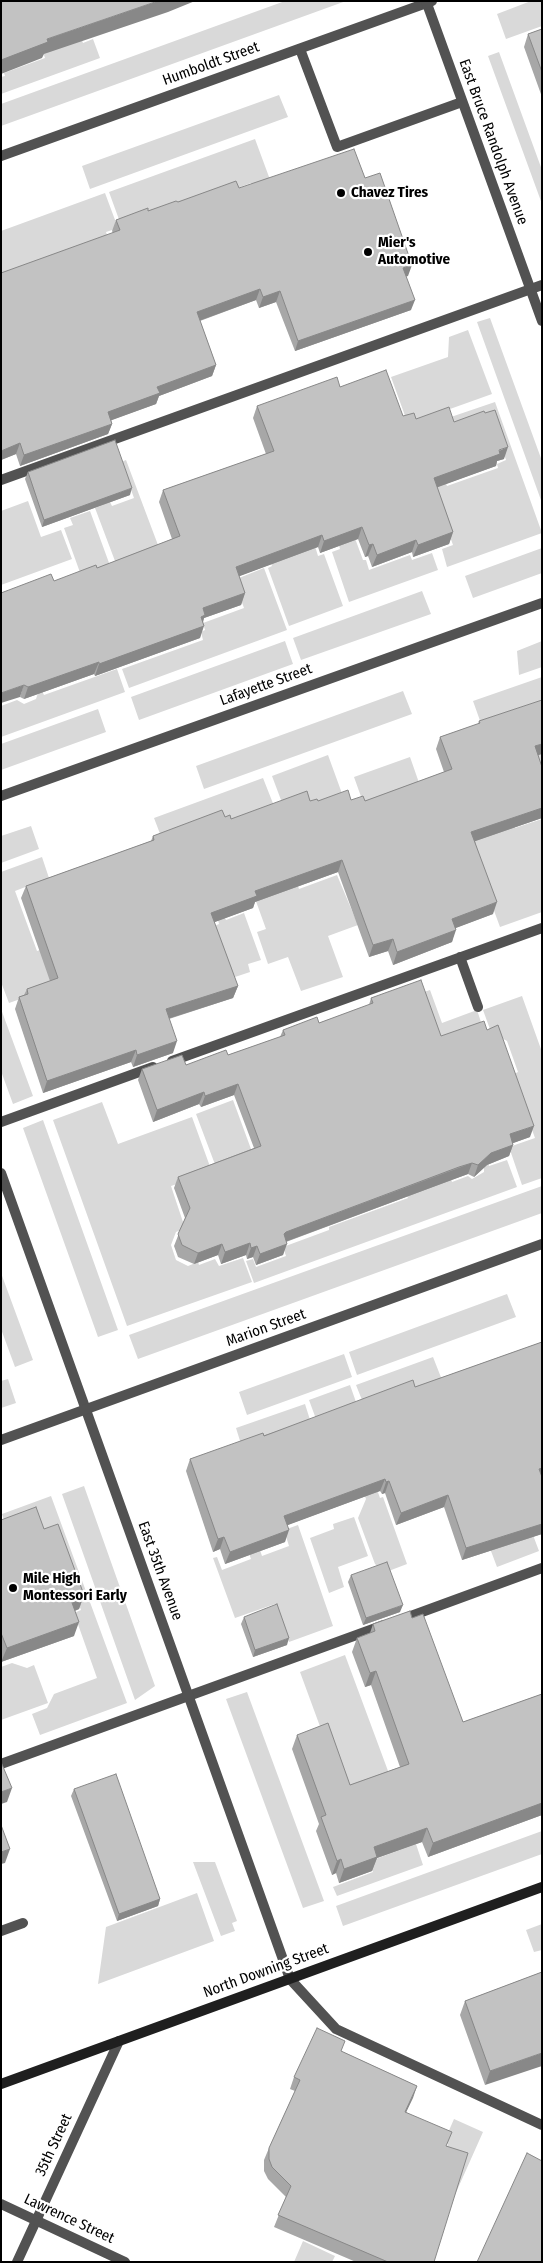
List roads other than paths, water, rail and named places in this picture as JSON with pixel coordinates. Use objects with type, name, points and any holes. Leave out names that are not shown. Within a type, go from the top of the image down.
[{"type":"main road","name":"North Downing Street","points":[[1,2084],[542,1887]]},
{"type":"street","name":"Humboldt Street","points":[[1,156],[428,2]]},
{"type":"street","name":"East Bruce Randolph Avenue","points":[[428,2],[462,102],[542,322]]},
{"type":"street","points":[[300,49],[336,147],[462,102]]},
{"type":"street","points":[[1,480],[542,285]]},
{"type":"street","name":"Lafayette Street","points":[[1,796],[542,603]]},
{"type":"street","points":[[1,1122],[542,928]]},
{"type":"street","points":[[460,957],[478,1007]]},
{"type":"street","name":"East 35th Avenue","points":[[1,1173],[290,1979]]},
{"type":"street","name":"Marion Street","points":[[1,1440],[542,1244]]},
{"type":"street","points":[[1,1764],[542,1568]]},
{"type":"street","points":[[1,1930],[23,1923]]},
{"type":"street","points":[[290,1979],[336,2029],[542,2125]]},
{"type":"street","name":"35th Street","points":[[17,2262],[119,2041]]},
{"type":"street","name":"Lawrence Street","points":[[1,2204],[125,2262]]},
{"type":"place","name":"Chavez Tires","points":[[341,193]]},
{"type":"place","name":"Mier's Automotive","points":[[368,252]]},
{"type":"place","name":"Mile High Montessori Early","points":[[13,1588]]}]
